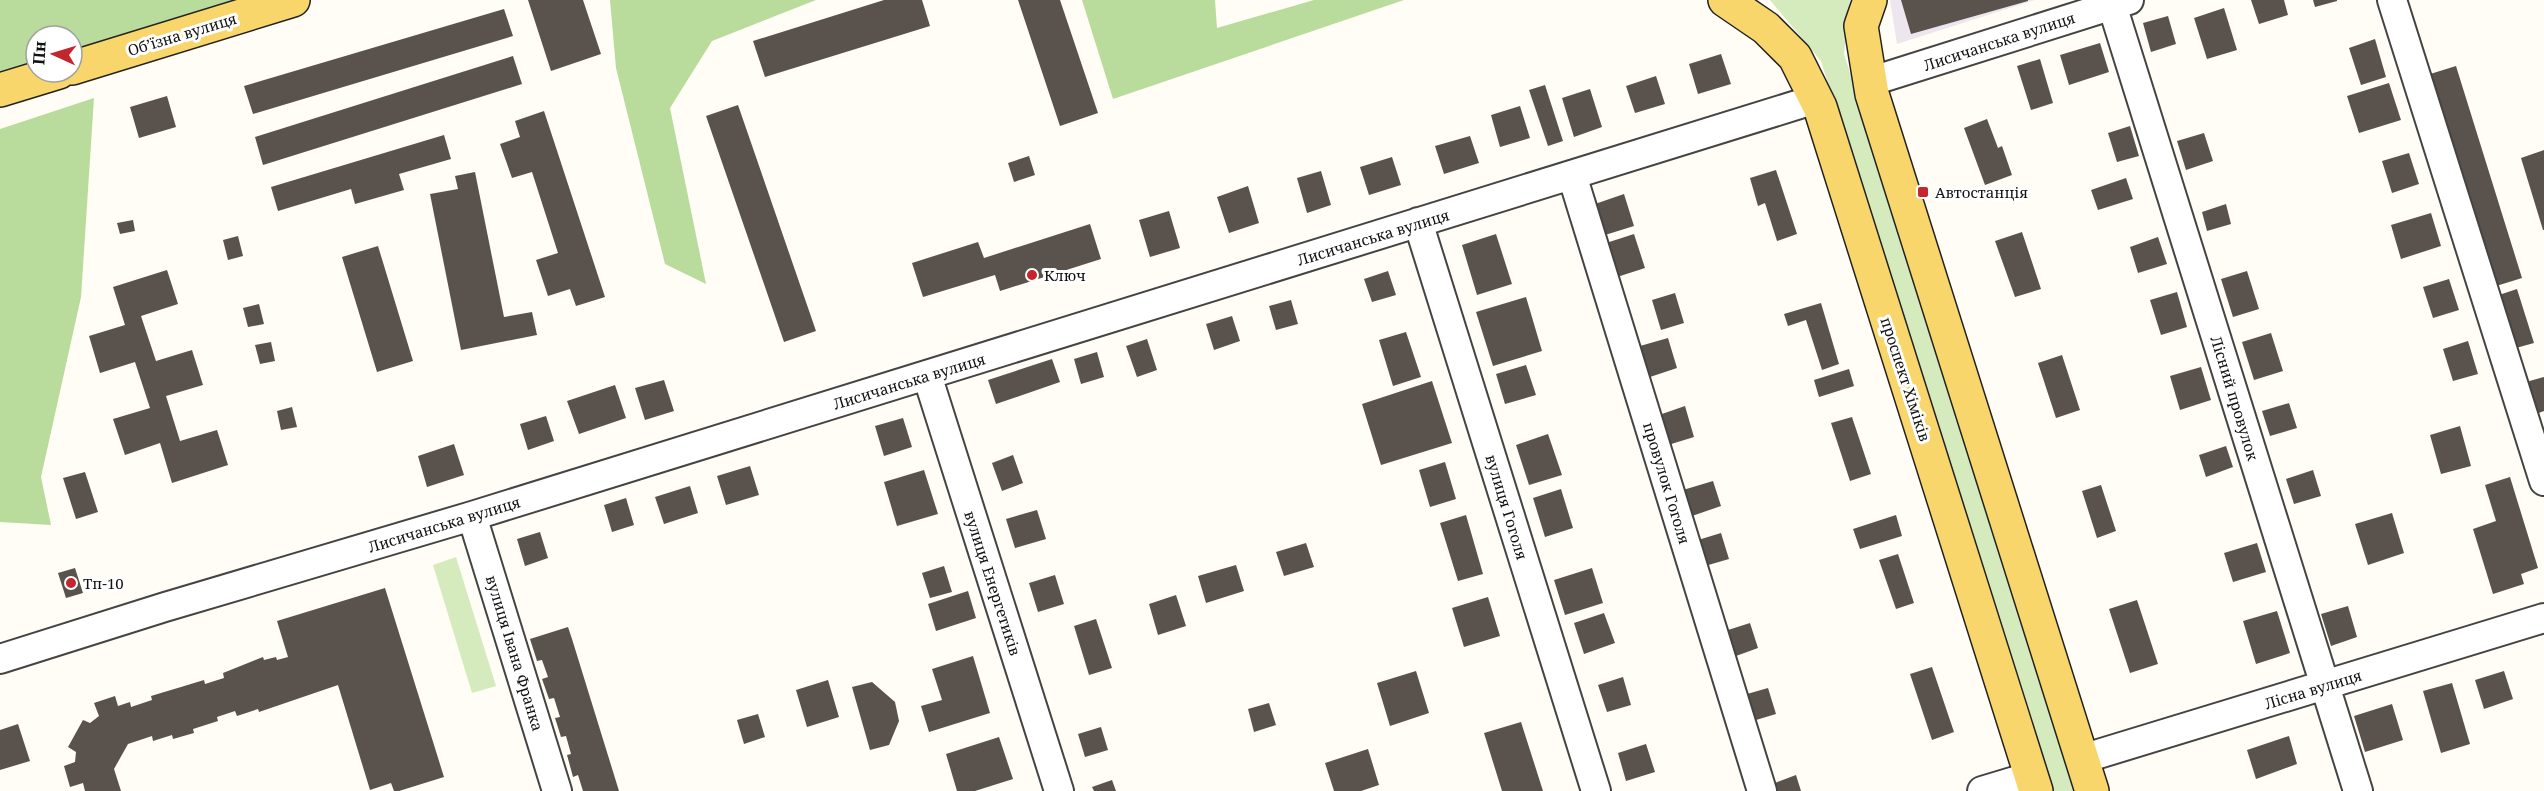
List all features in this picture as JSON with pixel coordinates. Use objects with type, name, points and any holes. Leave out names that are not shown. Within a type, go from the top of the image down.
[{"type":"main road","name":"Об’їзна вулиця","points":[[84,64],[293,0]]},
{"type":"main road","name":"проспект Хіміків","points":[[1725,0],[1766,28],[1795,57],[1816,99],[2034,783]]},
{"type":"main road","points":[[1870,0],[1861,26],[1869,82],[2092,791]]},
{"type":"main road","points":[[0,90],[24,83]]},
{"type":"street","points":[[2392,0],[2544,481]]},
{"type":"street","name":"Лисичанська вулиця","points":[[1869,82],[2120,3]]},
{"type":"street","name":"Лісний провулок","points":[[2120,3],[2358,791]]},
{"type":"street","name":"Лисичанська вулиця","points":[[0,659],[472,516],[1816,99]]},
{"type":"street","name":"провулок Гоголя","points":[[1572,175],[1762,791]]},
{"type":"street","name":"вулиця Гоголя","points":[[1418,222],[1596,791]]},
{"type":"street","name":"вулиця Енергетиків","points":[[927,375],[1059,791]]},
{"type":"street","name":"вулиця Івана Франка","points":[[472,516],[557,791]]},
{"type":"street","name":"Лісна вулиця","points":[[2082,759],[2544,618]]},
{"type":"street","points":[[1982,791],[2034,783]]},
{"type":"shaded area","points":[[1890,0],[2035,0],[1897,44]]},
{"type":"green space","points":[[0,0],[243,0],[84,50],[84,24],[24,24],[24,69],[0,76]]},
{"type":"green space","points":[[610,0],[816,0],[712,41],[670,108],[706,284],[665,264],[616,68]]},
{"type":"green space","points":[[1082,0],[1215,0],[1217,28],[1314,0],[1404,0],[1113,99]]},
{"type":"green space","points":[[1770,0],[1850,0],[1844,54],[2077,791],[2051,791],[1821,61]]},
{"type":"green space","points":[[94,98],[81,297],[41,477],[51,525],[0,522],[0,129]]},
{"type":"green space","points":[[456,557],[496,686],[472,693],[433,565]]},
{"type":"building","points":[[528,0],[583,0],[601,54],[551,71]]},
{"type":"building","points":[[884,0],[922,0],[930,26],[765,77],[753,41]]},
{"type":"building","points":[[1018,0],[1060,0],[1098,113],[1060,126]]},
{"type":"building","points":[[1901,0],[2028,0],[2028,1],[1911,34]]},
{"type":"building","points":[[2251,0],[2284,0],[2288,15],[2259,24]]},
{"type":"building","points":[[2313,0],[2337,0],[2337,1],[2315,7]]},
{"type":"building","points":[[2224,8],[2237,50],[2207,59],[2194,18]]},
{"type":"building","points":[[504,9],[513,36],[253,114],[244,86]]},
{"type":"building","points":[[2168,16],[2176,44],[2151,52],[2143,23]]},
{"type":"building","points":[[2375,39],[2386,77],[2361,85],[2349,48]]},
{"type":"building","points":[[2100,43],[2109,72],[2069,85],[2060,55]]},
{"type":"building","points":[[1721,54],[1731,84],[1698,94],[1689,64]]},
{"type":"building","points":[[513,56],[522,84],[263,165],[255,137]]},
{"type":"building","points":[[2040,59],[2053,103],[2031,110],[2017,66]]},
{"type":"building","points":[[2456,66],[2522,278],[2493,287],[2427,75]]},
{"type":"building","points":[[1656,76],[1665,104],[1635,113],[1626,86]]},
{"type":"building","points":[[2389,83],[2401,120],[2359,133],[2347,96]]},
{"type":"building","points":[[1545,85],[1563,141],[1548,146],[1529,90]]},
{"type":"building","points":[[1590,89],[1602,127],[1574,137],[1562,98]]},
{"type":"building","points":[[167,96],[176,127],[139,138],[130,107]]},
{"type":"building","points":[[738,105],[816,331],[784,342],[706,116]]},
{"type":"building","points":[[1520,106],[1530,138],[1500,147],[1491,115]]},
{"type":"building","points":[[544,111],[605,297],[576,306],[570,289],[548,296],[536,260],[558,253],[532,172],[512,178],[500,144],[520,137],[515,121]]},
{"type":"building","points":[[1987,119],[1998,148],[2002,146],[2012,175],[1985,185],[1964,128]]},
{"type":"building","points":[[2130,126],[2139,156],[2117,162],[2108,133]]},
{"type":"building","points":[[2204,133],[2213,161],[2186,170],[2177,141]]},
{"type":"building","points":[[444,135],[451,159],[399,174],[404,190],[355,204],[351,189],[278,211],[271,187]]},
{"type":"building","points":[[1470,136],[1479,163],[1444,174],[1435,146]]},
{"type":"building","points":[[2544,150],[2544,230],[2543,230],[2521,158]]},
{"type":"building","points":[[2409,153],[2419,184],[2392,193],[2382,161]]},
{"type":"building","points":[[1029,156],[1035,175],[1014,182],[1008,163]]},
{"type":"building","points":[[1392,157],[1401,185],[1369,195],[1360,167]]},
{"type":"building","points":[[1776,170],[1797,234],[1777,241],[1765,203],[1758,206],[1750,178]]},
{"type":"building","points":[[1321,171],[1331,205],[1307,213],[1297,178]]},
{"type":"building","points":[[475,172],[504,317],[532,312],[537,335],[461,350],[430,194],[458,189],[455,176]]},
{"type":"building","points":[[2126,178],[2133,199],[2098,210],[2091,190]]},
{"type":"building","points":[[1248,186],[1259,223],[1229,233],[1217,197]]},
{"type":"building","points":[[1624,194],[1634,226],[1605,235],[1595,204]]},
{"type":"building","points":[[2226,204],[2231,224],[2207,231],[2202,212]]},
{"type":"building","points":[[1169,211],[1180,248],[1150,257],[1139,220]]},
{"type":"building","points":[[2431,213],[2441,246],[2401,259],[2391,225]]},
{"type":"building","points":[[133,220],[135,231],[120,234],[117,223]]},
{"type":"building","points":[[1090,224],[1101,259],[1000,291],[995,275],[923,297],[912,263],[978,242],[984,258]]},
{"type":"building","points":[[2022,232],[2041,289],[2015,297],[1995,241]]},
{"type":"building","points":[[1496,234],[1512,284],[1477,295],[1462,245]]},
{"type":"building","points":[[1634,234],[1645,268],[1614,278],[1603,244]]},
{"type":"building","points":[[238,236],[243,256],[228,260],[223,240]]},
{"type":"building","points":[[2158,237],[2167,264],[2138,273],[2130,247]]},
{"type":"building","points":[[378,246],[413,361],[377,372],[342,257]]},
{"type":"building","points":[[167,270],[178,304],[141,316],[156,361],[192,350],[203,385],[166,396],[180,441],[217,430],[228,465],[172,483],[160,443],[125,455],[113,419],[150,408],[135,362],[100,373],[89,336],[125,325],[113,287]]},
{"type":"building","points":[[1388,271],[1396,295],[1372,302],[1364,279]]},
{"type":"building","points":[[2247,271],[2259,309],[2233,317],[2221,279]]},
{"type":"building","points":[[2449,279],[2459,310],[2433,318],[2423,287]]},
{"type":"building","points":[[2517,289],[2534,343],[2516,348],[2499,295]]},
{"type":"building","points":[[2177,292],[2187,327],[2161,335],[2150,300]]},
{"type":"building","points":[[1675,293],[1684,323],[1661,330],[1652,300]]},
{"type":"building","points":[[1526,297],[1542,351],[1493,366],[1476,312]]},
{"type":"building","points":[[1291,300],[1298,324],[1276,330],[1269,306]]},
{"type":"building","points":[[1821,303],[1839,364],[1822,370],[1806,320],[1788,326],[1784,314]]},
{"type":"building","points":[[259,304],[264,324],[248,327],[243,308]]},
{"type":"building","points":[[1232,316],[1240,341],[1214,350],[1206,324]]},
{"type":"building","points":[[1406,332],[1421,377],[1393,386],[1379,340]]},
{"type":"building","points":[[2271,333],[2283,371],[2254,380],[2242,342]]},
{"type":"building","points":[[1668,338],[1677,368],[1650,377],[1640,346]]},
{"type":"building","points":[[1147,339],[1157,370],[1137,377],[1126,346]]},
{"type":"building","points":[[2468,341],[2478,374],[2453,381],[2443,349]]},
{"type":"building","points":[[271,342],[275,361],[260,364],[255,345]]},
{"type":"building","points":[[1097,352],[1104,377],[1081,384],[1074,359]]},
{"type":"building","points":[[2062,355],[2080,410],[2056,418],[2038,363]]},
{"type":"building","points":[[1052,359],[1060,382],[996,404],[988,380]]},
{"type":"building","points":[[1526,365],[1536,395],[1505,404],[1496,374]]},
{"type":"building","points":[[2201,367],[2211,400],[2180,410],[2170,376]]},
{"type":"building","points":[[1849,369],[1854,386],[1819,397],[1814,380]]},
{"type":"building","points":[[2544,377],[2544,411],[2536,414],[2526,382]]},
{"type":"building","points":[[664,380],[674,411],[645,420],[635,388]]},
{"type":"building","points":[[1432,381],[1452,443],[1381,465],[1362,404]]},
{"type":"building","points":[[615,385],[626,418],[579,434],[567,401]]},
{"type":"building","points":[[2289,403],[2297,428],[2270,436],[2262,411]]},
{"type":"building","points":[[1685,406],[1694,437],[1668,445],[1659,415]]},
{"type":"building","points":[[292,407],[297,427],[281,430],[277,411]]},
{"type":"building","points":[[546,416],[554,441],[528,450],[520,424]]},
{"type":"building","points":[[1852,417],[1871,474],[1850,481],[1831,423]]},
{"type":"building","points":[[903,418],[912,447],[884,456],[875,426]]},
{"type":"building","points":[[2460,426],[2471,466],[2441,474],[2430,435]]},
{"type":"building","points":[[1548,434],[1562,475],[1529,485],[1516,445]]},
{"type":"building","points":[[454,444],[464,475],[427,487],[418,456]]},
{"type":"building","points":[[2226,446],[2233,467],[2206,477],[2199,455]]},
{"type":"building","points":[[1013,455],[1023,483],[1002,491],[992,463]]},
{"type":"building","points":[[1445,462],[1456,499],[1430,507],[1419,470]]},
{"type":"building","points":[[750,466],[759,495],[726,505],[717,476]]},
{"type":"building","points":[[924,470],[938,514],[897,526],[884,482]]},
{"type":"building","points":[[2313,470],[2321,496],[2294,504],[2286,479]]},
{"type":"building","points":[[85,472],[98,512],[76,519],[63,478]]},
{"type":"building","points":[[2510,477],[2538,568],[2521,574],[2524,584],[2493,594],[2473,529],[2496,521],[2485,485]]},
{"type":"building","points":[[1713,481],[1721,506],[1692,516],[1683,490]]},
{"type":"building","points":[[2101,485],[2116,531],[2097,538],[2082,491]]},
{"type":"building","points":[[690,486],[698,513],[664,524],[655,497]]},
{"type":"building","points":[[1561,489],[1573,528],[1545,537],[1533,498]]},
{"type":"building","points":[[626,498],[634,525],[612,532],[604,505]]},
{"type":"building","points":[[1037,510],[1046,539],[1015,548],[1006,519]]},
{"type":"building","points":[[2392,513],[2404,553],[2368,565],[2355,524]]},
{"type":"building","points":[[1466,515],[1483,574],[1458,581],[1440,523]]},
{"type":"building","points":[[1896,515],[1902,536],[1860,549],[1853,529]]},
{"type":"building","points":[[540,532],[548,558],[525,566],[517,539]]},
{"type":"building","points":[[1721,533],[1729,559],[1705,566],[1698,540]]},
{"type":"building","points":[[1306,543],[1314,567],[1284,576],[1276,552]]},
{"type":"building","points":[[2257,543],[2266,572],[2233,582],[2224,553]]},
{"type":"building","points":[[1898,554],[1914,603],[1896,609],[1879,560]]},
{"type":"building","points":[[1236,565],[1244,591],[1206,603],[1198,576]]},
{"type":"building","points":[[944,566],[952,592],[930,598],[922,573]]},
{"type":"building","name":"Тп-10","points":[[75,568],[83,593],[66,598],[58,573]]},
{"type":"building","points":[[1592,568],[1603,603],[1565,615],[1554,580]]},
{"type":"building","points":[[1055,575],[1064,604],[1038,612],[1029,583]]},
{"type":"building","points":[[385,588],[444,777],[399,791],[394,791],[391,783],[370,790],[338,685],[259,712],[258,709],[237,716],[235,711],[217,717],[218,721],[193,729],[194,733],[173,739],[172,735],[153,741],[152,736],[128,744],[114,769],[121,791],[85,791],[83,783],[70,787],[64,766],[75,762],[76,752],[68,747],[83,720],[90,723],[99,716],[94,703],[115,696],[118,706],[130,702],[131,707],[152,700],[151,696],[204,680],[205,684],[224,678],[223,673],[263,657],[264,660],[276,657],[277,660],[288,657],[277,621]]},
{"type":"building","points":[[968,591],[976,618],[936,631],[928,604]]},
{"type":"building","points":[[1176,595],[1186,626],[1158,635],[1149,604]]},
{"type":"building","points":[[1488,597],[1500,636],[1464,647],[1452,608]]},
{"type":"building","points":[[2137,600],[2158,664],[2130,673],[2109,609]]},
{"type":"building","points":[[2348,606],[2357,637],[2331,646],[2321,614]]},
{"type":"building","points":[[2277,611],[2290,653],[2256,664],[2243,621]]},
{"type":"building","points":[[1604,613],[1615,643],[1584,654],[1574,623]]},
{"type":"building","points":[[1096,619],[1112,668],[1089,675],[1074,626]]},
{"type":"building","points":[[1750,623],[1758,648],[1736,656],[1728,630]]},
{"type":"building","points":[[568,627],[619,791],[583,791],[578,775],[573,777],[567,755],[571,754],[566,736],[561,737],[555,718],[560,717],[554,698],[549,699],[542,679],[548,677],[542,660],[537,661],[530,639]]},
{"type":"building","points":[[973,656],[990,713],[929,732],[921,706],[942,700],[932,669]]},
{"type":"building","points":[[1932,667],[1954,732],[1932,740],[1910,674]]},
{"type":"building","points":[[1416,671],[1429,713],[1390,726],[1377,683]]},
{"type":"building","points":[[2504,671],[2513,699],[2484,709],[2475,680]]},
{"type":"building","points":[[1623,677],[1631,705],[1607,712],[1598,685]]},
{"type":"building","points":[[828,680],[839,717],[807,727],[796,690]]},
{"type":"building","points":[[872,682],[895,702],[899,721],[889,745],[870,750],[852,687]]},
{"type":"building","points":[[2452,683],[2470,744],[2441,753],[2423,691]]},
{"type":"building","points":[[1768,688],[1776,714],[1756,720],[1747,694]]},
{"type":"building","points":[[1269,703],[1276,725],[1254,732],[1248,709]]},
{"type":"building","points":[[2392,704],[2403,740],[2365,752],[2354,716]]},
{"type":"building","points":[[758,714],[765,737],[744,744],[737,720]]},
{"type":"building","points":[[1521,722],[1543,791],[1502,791],[1484,733]]},
{"type":"building","points":[[18,724],[30,761],[0,770],[0,730]]},
{"type":"building","points":[[1101,727],[1108,750],[1085,757],[1078,734]]},
{"type":"building","points":[[2289,736],[2297,764],[2256,779],[2247,750]]},
{"type":"building","points":[[999,737],[1013,779],[975,791],[957,791],[946,754]]},
{"type":"building","points":[[1646,744],[1655,772],[1626,781],[1618,753]]},
{"type":"building","points":[[1368,749],[1379,785],[1361,791],[1334,791],[1325,763]]},
{"type":"building","points":[[1796,775],[1801,791],[1775,791],[1772,784]]},
{"type":"building","points":[[1112,780],[1116,791],[1094,791],[1092,787]]},
{"type":"place","name":"Автостанція","points":[[1923,192]]},
{"type":"place","name":"Ключ","points":[[1032,275]]},
{"type":"place","name":"Тп-10","points":[[71,583]]}]
